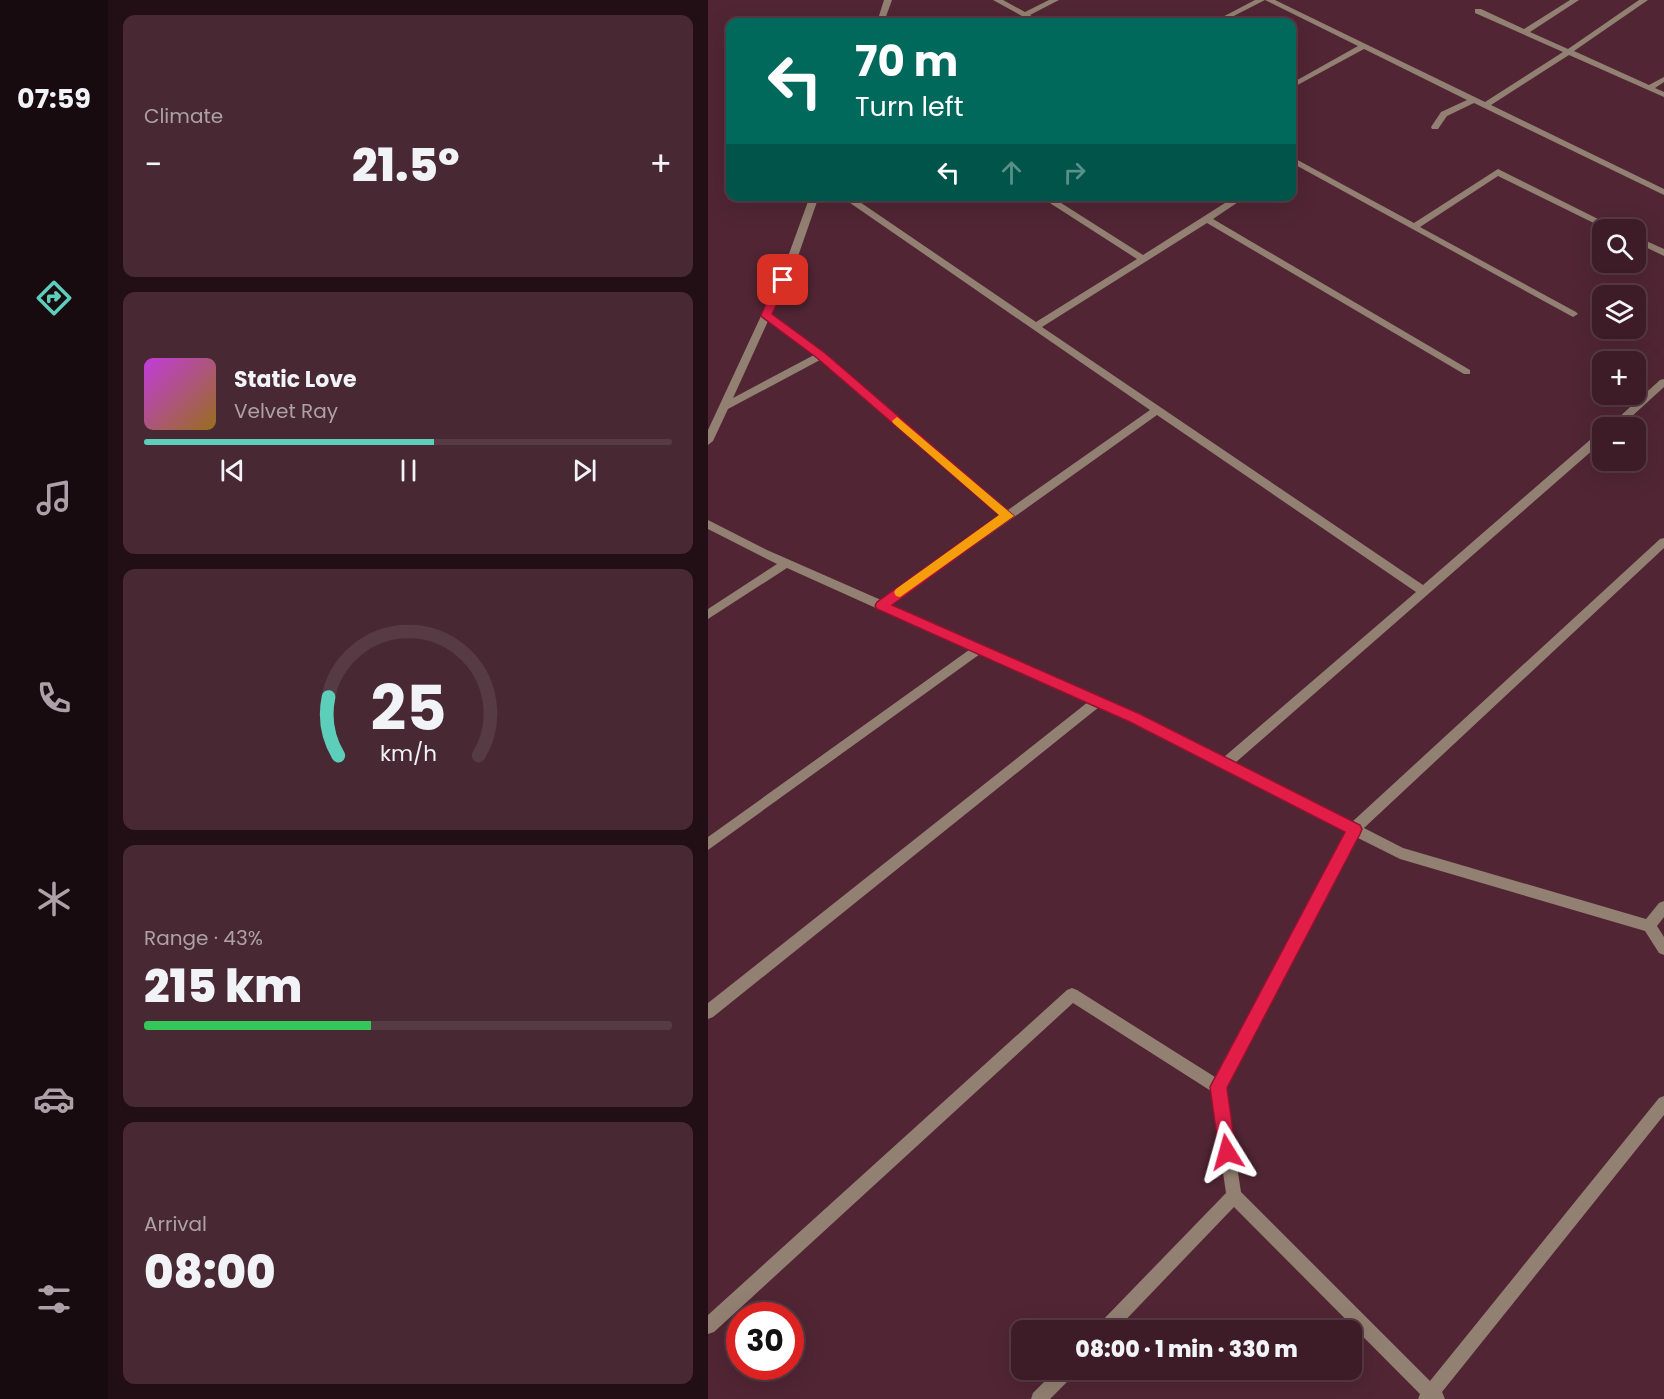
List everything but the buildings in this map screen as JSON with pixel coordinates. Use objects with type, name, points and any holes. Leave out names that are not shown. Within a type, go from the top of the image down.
[{"type":"street","points":[[881,18],[888,0]]},
{"type":"street","points":[[997,0],[1030,18]]},
{"type":"street","points":[[1024,15],[1055,0]]},
{"type":"street","points":[[1225,18],[1261,0]]},
{"type":"street","points":[[1269,0],[1664,192]]},
{"type":"street","points":[[1524,32],[1575,0]]},
{"type":"street","points":[[1485,105],[1644,0]]},
{"type":"street","points":[[1478,11],[1664,95]]},
{"type":"street","points":[[1296,84],[1364,46]]},
{"type":"street","points":[[1650,88],[1664,79]]},
{"type":"street","points":[[1435,127],[1444,114],[1473,100]]},
{"type":"street","points":[[1296,165],[1573,314]]},
{"type":"street","points":[[1414,227],[1498,172],[1594,219]]},
{"type":"street","points":[[708,441],[791,262],[813,201]]},
{"type":"street","points":[[851,201],[1424,591]]},
{"type":"street","points":[[1051,201],[1144,259]]},
{"type":"street","points":[[1035,327],[1236,201]]},
{"type":"street","points":[[1207,219],[1467,372]]},
{"type":"street","points":[[1646,244],[1664,253]]},
{"type":"street","points":[[766,315],[821,355],[1008,516]]},
{"type":"street","points":[[724,407],[821,355]]},
{"type":"street","points":[[1624,417],[1664,382]]},
{"type":"street","points":[[881,606],[1157,410]]},
{"type":"street","points":[[1225,764],[1592,445]]},
{"type":"street","points":[[708,524],[787,563],[1097,702],[1400,852],[1648,926],[1664,949]]},
{"type":"street","points":[[1664,542],[1354,829],[1218,1087],[1233,1196],[1431,1397],[1664,1103]]},
{"type":"street","points":[[708,615],[787,563]]},
{"type":"street","points":[[708,844],[979,649]]},
{"type":"street","points":[[708,1012],[1097,702]]},
{"type":"street","points":[[1648,926],[1664,907]]},
{"type":"street","points":[[708,1326],[1072,995],[1218,1087]]},
{"type":"street","points":[[1115,1320],[1233,1196]]},
{"type":"street","points":[[1039,1399],[1057,1380]]},
{"type":"slow traffic","points":[[897,421],[1008,516],[900,592]]},
{"type":"route","points":[[783,280],[766,315],[821,355],[1008,516],[881,606],[1135,718],[1354,829],[1218,1087],[1227,1152]]}]
